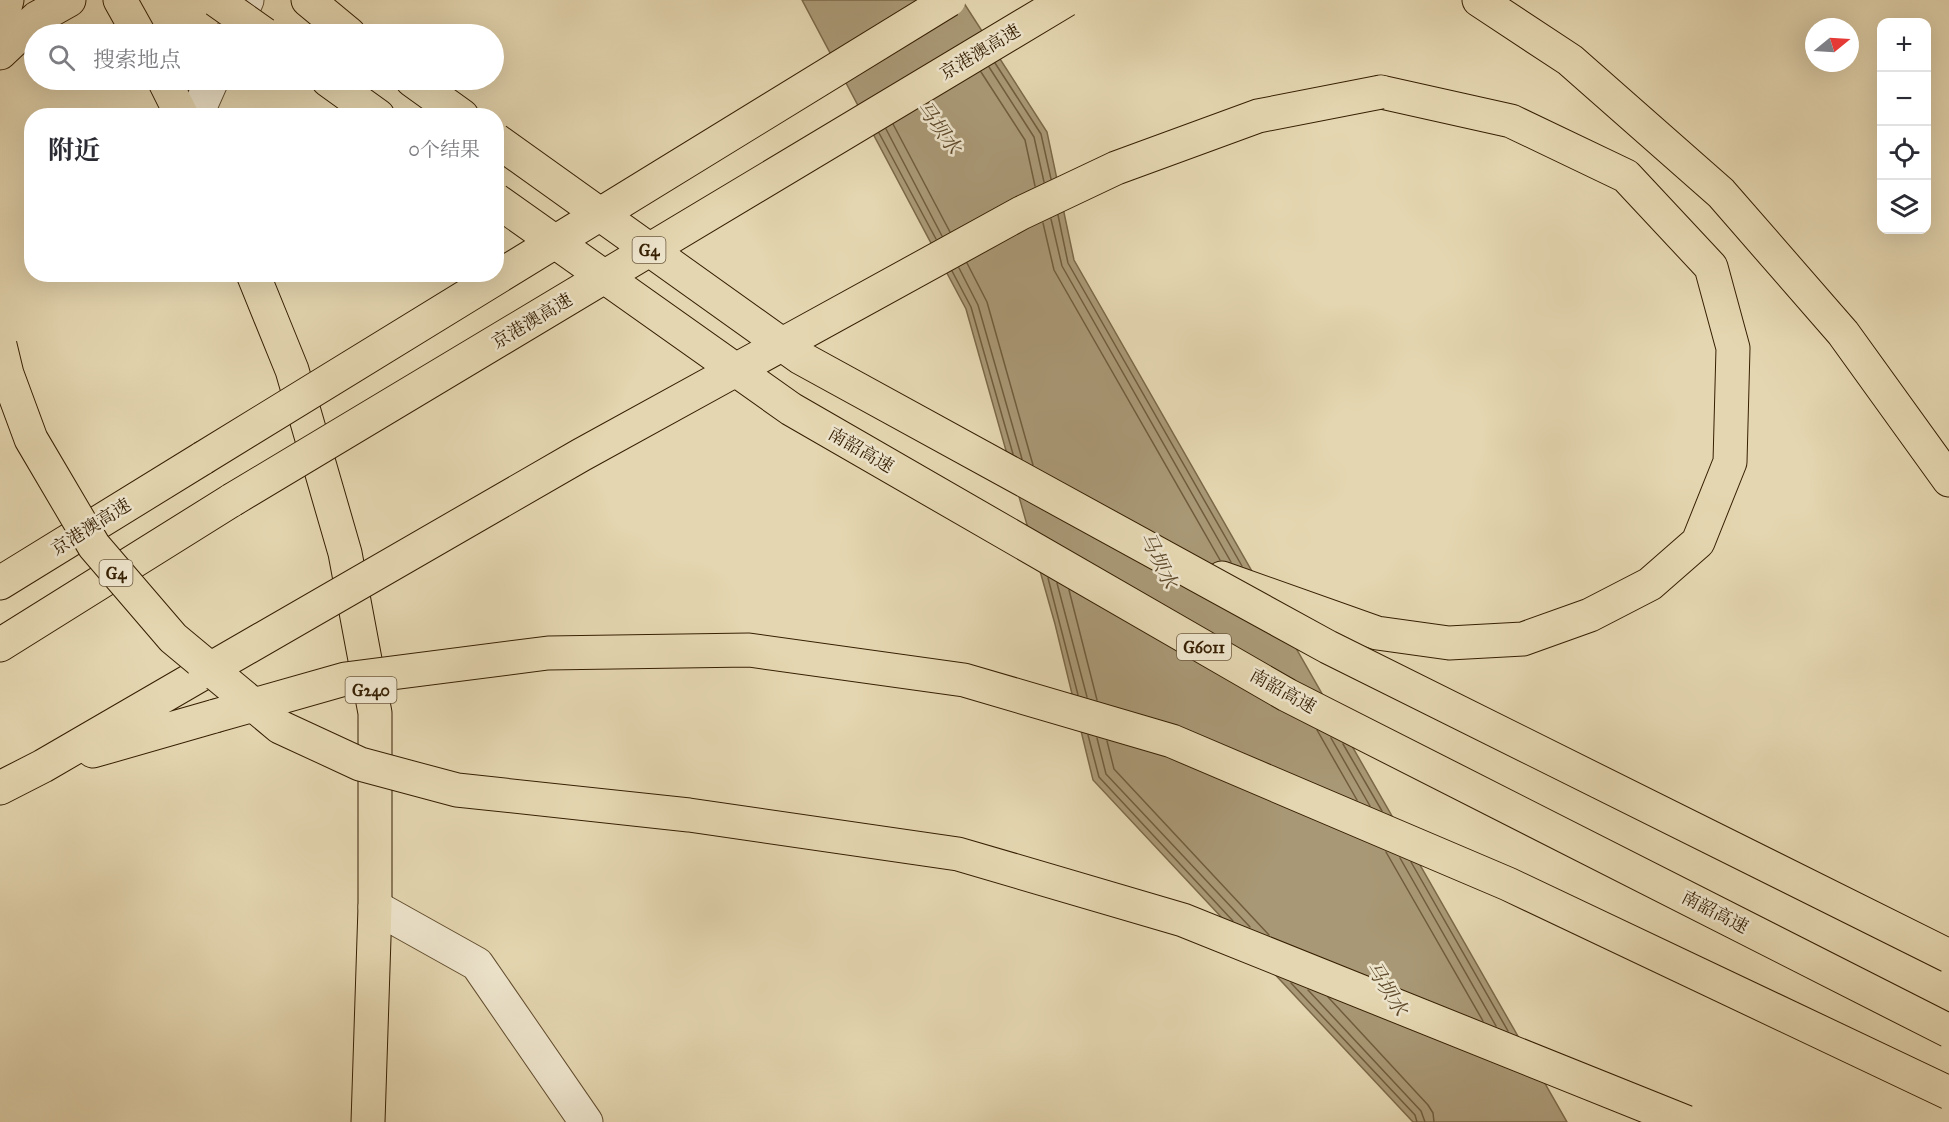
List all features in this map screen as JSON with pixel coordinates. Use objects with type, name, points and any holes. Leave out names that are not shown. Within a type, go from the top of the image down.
[{"type":"highway","points":[[0,26],[7,0]]},
{"type":"highway","points":[[31,24],[69,0]]},
{"type":"highway","points":[[120,0],[133,24]]},
{"type":"highway","points":[[216,0],[250,24]]},
{"type":"highway","points":[[308,0],[337,24]]},
{"type":"highway","name":"京港澳高速","points":[[504,273],[949,0]]},
{"type":"highway","name":"京港澳高速","points":[[0,645],[232,500],[1066,0]]},
{"type":"highway","points":[[1479,0],[1570,60],[1721,193],[1843,333],[1949,480]]},
{"type":"highway","points":[[0,53],[24,31]]},
{"type":"highway","points":[[169,90],[178,108]]},
{"type":"highway","points":[[342,90],[367,108]]},
{"type":"highway","points":[[426,90],[451,108]]},
{"type":"highway","points":[[0,788],[43,766],[580,455],[1021,213],[1116,168],[1258,116],[1381,92],[1510,121],[1626,176],[1711,267],[1733,348],[1730,462],[1698,542],[1650,584],[1590,615],[1523,639],[1449,643],[1377,633],[1170,560]]},
{"type":"highway","points":[[504,146],[801,358],[1328,646],[1949,956]]},
{"type":"highway","name":"南韶高速","points":[[504,206],[791,409],[1287,695],[1949,1031]]},
{"type":"highway","name":"G240","points":[[256,282],[292,370],[345,553],[375,713],[375,907],[368,1122]]},
{"type":"highway","name":"京港澳高速","points":[[0,583],[490,282]]},
{"type":"highway","points":[[0,345],[7,374],[31,439],[94,546],[173,638],[280,727],[360,764],[457,790],[689,815],[958,854],[1183,920],[1686,1122]]},
{"type":"highway","points":[[43,766],[345,679],[549,653],[749,650],[964,680],[1183,746],[1508,884],[1949,1094]]},
{"type":"street","points":[[236,24],[247,0]]},
{"type":"street","points":[[200,108],[208,90]]},
{"type":"street","points":[[375,907],[477,964],[586,1122]]},
{"type":"water","name":"马坝水","points":[[802,0],[962,0],[1047,132],[1074,260],[1567,1122],[1413,1122],[1093,780],[1055,624],[966,309]]}]
